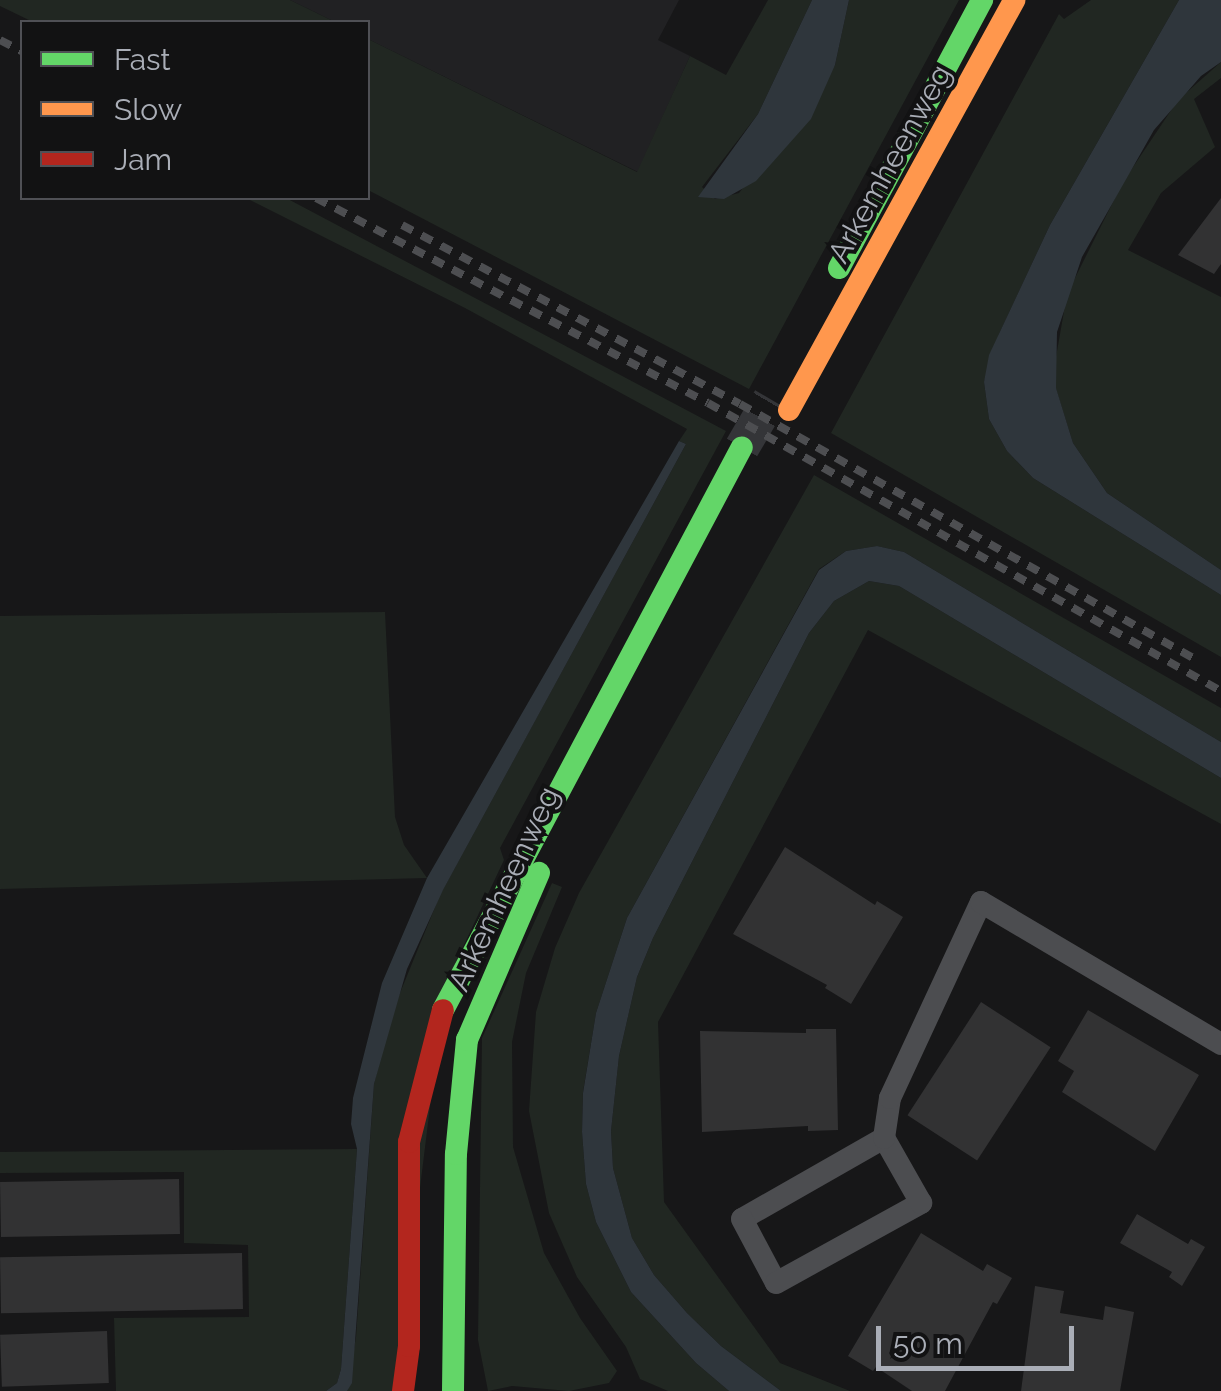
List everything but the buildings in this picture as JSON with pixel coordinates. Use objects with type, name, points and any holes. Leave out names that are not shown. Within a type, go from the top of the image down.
[{"type":"main road","name":"Arkemheenweg","points":[[982,0],[779,404],[1014,0]]},
{"type":"main road","name":"Arkemheenweg","points":[[403,1391],[409,1346],[409,1142],[431,1042],[445,1004],[754,451],[537,877],[467,1040],[456,1154],[457,1336],[453,1391]]},
{"type":"main road","points":[[457,1336],[478,1391]]},
{"type":"main road","name":"Arkemheenweg","points":[[409,1346],[419,1373],[419,1391]]},
{"type":"street","points":[[884,1138],[742,1219],[776,1283],[920,1202],[884,1138],[890,1098],[981,902],[1221,1044]]},
{"type":"shaded area","points":[[0,0],[290,0],[331,20],[29,20],[0,6]]},
{"type":"shaded area","points":[[290,0],[679,0],[658,40],[690,56],[638,172],[370,40],[370,20],[331,20]]},
{"type":"shaded area","points":[[768,0],[812,0],[758,114],[702,187],[715,199],[739,193],[835,65],[849,0],[959,0],[749,389],[370,191],[370,40],[637,172],[690,56],[726,75]]},
{"type":"shaded area","points":[[812,0],[849,0],[835,65],[811,119],[756,181],[724,199],[698,197],[758,114]]},
{"type":"shaded area","points":[[1091,0],[1179,0],[1050,225],[999,334],[984,382],[989,419],[1007,451],[1033,478],[1221,595],[1221,657],[831,433],[1059,14],[1064,19]]},
{"type":"shaded area","points":[[1179,0],[1221,0],[1221,62],[1201,76],[1154,130],[1082,257],[1057,332],[1056,388],[1073,443],[1107,493],[1221,570],[1221,595],[1033,478],[1007,451],[989,419],[984,382],[989,355],[1050,225]]},
{"type":"shaded area","points":[[1221,62],[1221,78],[1194,99],[1215,147],[1161,193],[1128,250],[1221,297],[1221,570],[1107,493],[1073,443],[1056,389],[1056,357],[1067,294],[1123,182],[1178,100]]},
{"type":"shaded area","points":[[250,200],[290,200],[726,431],[500,848],[504,860],[445,985],[395,1391],[347,1391],[356,1337],[374,1084],[391,1015],[440,895],[686,444],[679,441],[687,429],[465,308]]},
{"type":"shaded area","points":[[679,441],[686,444],[443,890],[407,969],[374,1084],[352,1383],[347,1391],[326,1391],[337,1383],[341,1369],[357,1149],[351,1124],[353,1098],[382,983],[427,878]]},
{"type":"shaded area","points":[[814,475],[1221,708],[1221,742],[904,552],[877,546],[846,551],[819,569],[627,918],[596,1013],[583,1092],[582,1132],[586,1184],[596,1222],[631,1292],[696,1363],[729,1391],[668,1391],[640,1379],[626,1347],[577,1277],[549,1213],[529,1111],[536,1012],[555,948],[579,893]]},
{"type":"shaded area","points":[[877,546],[904,552],[1221,742],[1221,778],[899,586],[869,581],[834,601],[809,633],[653,938],[637,977],[619,1056],[611,1131],[613,1168],[632,1238],[654,1275],[687,1313],[721,1346],[781,1391],[729,1391],[696,1363],[631,1292],[596,1222],[586,1184],[582,1132],[583,1093],[596,1013],[627,918],[819,570],[846,551]]},
{"type":"shaded area","points":[[869,581],[899,586],[1221,778],[1221,824],[868,630],[658,1022],[664,1202],[780,1363],[850,1391],[781,1391],[721,1346],[687,1313],[654,1275],[632,1238],[613,1168],[611,1131],[619,1056],[637,977],[653,938],[809,633],[834,601]]},
{"type":"shaded area","points":[[385,612],[395,817],[404,845],[427,878],[0,889],[0,616]]},
{"type":"shaded area","points":[[552,883],[562,887],[526,973],[512,1042],[513,1147],[544,1253],[580,1318],[617,1371],[609,1383],[569,1391],[512,1386],[488,1391],[478,1340],[482,1038]]},
{"type":"shaded area","points":[[357,1149],[341,1369],[337,1383],[326,1391],[116,1391],[114,1318],[249,1317],[248,1245],[184,1243],[184,1172],[0,1173],[0,1152]]},
{"type":"tunnel","points":[[742,447],[770,399]]},
{"type":"railway","points":[[0,40],[20,50]]},
{"type":"railway","points":[[320,200],[708,403],[1221,691]]},
{"type":"railway","points":[[402,225],[740,404],[1195,659]]},
{"type":"traffic: fast","points":[[839,268],[982,0]]},
{"type":"traffic: fast","points":[[443,1010],[742,447]]},
{"type":"traffic: fast","points":[[453,1391],[456,1154],[467,1040],[539,873]]},
{"type":"traffic: slow","points":[[789,410],[1014,0]]},
{"type":"traffic: jam","points":[[403,1391],[409,1346],[409,1142],[443,1010]]}]
